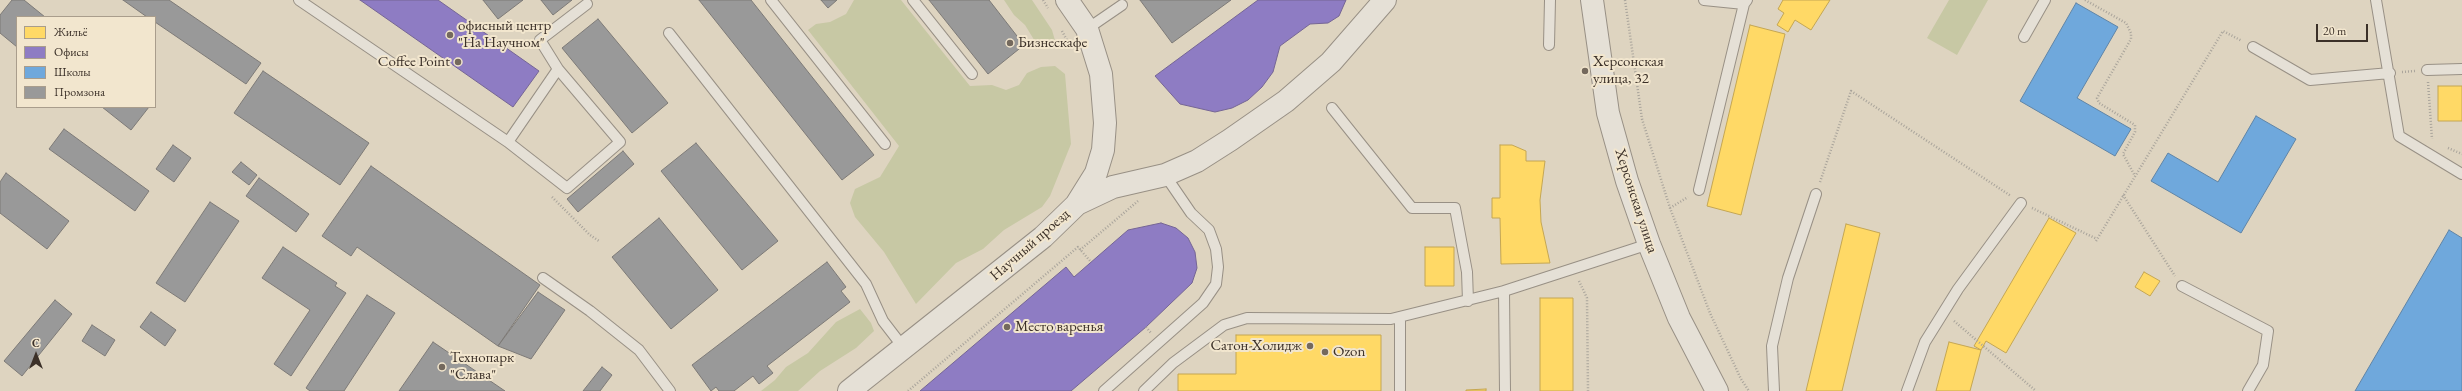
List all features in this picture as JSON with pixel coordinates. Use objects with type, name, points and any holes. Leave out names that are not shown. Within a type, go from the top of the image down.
[{"type":"street","name":"Научный проезд","points":[[848,391],[1043,237],[1076,205],[1096,173],[1103,150],[1105,115],[1101,74],[1087,29],[1067,0]]},
{"type":"street","points":[[1076,205],[1113,187],[1149,178],[1197,161],[1286,101],[1331,62],[1386,0]]},
{"type":"street","name":"Херсонская улица","points":[[1592,0],[1608,113],[1627,181],[1649,244],[1679,318],[1717,391]]},
{"type":"street","points":[[1103,150],[1109,162],[1118,173],[1149,178]]},
{"type":"lane","points":[[299,0],[508,142],[567,188],[620,142],[558,69],[540,40],[587,4]]},
{"type":"lane","points":[[771,0],[885,144]]},
{"type":"lane","points":[[913,0],[972,74]]},
{"type":"lane","points":[[1549,45],[1550,0]]},
{"type":"lane","points":[[1699,190],[1746,2],[1704,0]]},
{"type":"lane","points":[[2024,37],[2045,0]]},
{"type":"lane","points":[[2376,0],[2400,136],[2462,174]]},
{"type":"lane","points":[[1087,29],[1122,5]]},
{"type":"lane","points":[[669,32],[866,284],[884,320],[904,347]]},
{"type":"lane","points":[[2253,47],[2310,80],[2390,73]]},
{"type":"lane","points":[[508,142],[558,69]]},
{"type":"lane","points":[[2427,70],[2462,69]]},
{"type":"lane","points":[[1332,108],[1412,208],[1455,208],[1466,272],[1468,301]]},
{"type":"lane","points":[[1104,391],[1203,303],[1216,284],[1218,267],[1216,249],[1209,230],[1149,178]]},
{"type":"lane","points":[[1774,391],[1772,346],[1788,278],[1816,194]]},
{"type":"lane","points":[[1907,391],[1925,342],[1943,312],[2021,203]]},
{"type":"lane","points":[[1144,391],[1173,363],[1224,325],[1248,318],[1391,319],[1504,291],[1574,270],[1649,244]]},
{"type":"lane","points":[[543,278],[590,311],[638,350],[670,391]]},
{"type":"lane","points":[[2182,286],[2268,331],[2263,364],[2248,391]]},
{"type":"lane","points":[[1504,291],[1505,391]]},
{"type":"lane","points":[[1400,317],[1400,391]]},
{"type":"path","points":[[1624,0],[1642,119],[1670,208],[1710,313],[1741,379],[1749,391]]},
{"type":"path","points":[[2085,0],[2126,23],[2131,33],[2131,39],[2097,98],[2099,103],[2135,125],[2135,132],[2124,154],[2135,176]]},
{"type":"path","points":[[1816,194],[1851,91],[2021,203],[2096,240],[2222,31],[2253,47]]},
{"type":"path","points":[[2390,73],[2427,70],[2432,140],[2438,143]]},
{"type":"path","points":[[2444,146],[2462,154]]},
{"type":"path","points":[[1080,250],[1138,202],[1149,178]]},
{"type":"path","points":[[1670,208],[1699,190]]},
{"type":"path","points":[[2123,195],[2182,286]]},
{"type":"path","points":[[552,197],[590,235],[599,240]]},
{"type":"path","points":[[908,391],[1078,247],[1091,262]]},
{"type":"path","points":[[1574,270],[1587,298],[1588,391]]},
{"type":"path","points":[[1943,312],[2036,391]]},
{"type":"green space","points":[[854,0],[901,0],[970,86],[992,85],[1006,90],[1019,85],[1027,73],[1041,67],[1055,66],[1065,74],[1071,144],[1050,196],[1042,207],[1004,230],[983,249],[956,263],[916,304],[884,252],[855,217],[850,203],[855,189],[880,177],[899,146],[808,30],[816,24],[830,22],[846,14]]},
{"type":"green space","points":[[1004,0],[1032,0],[1052,30],[1056,44],[1036,43],[1025,25],[1014,15]]},
{"type":"green space","points":[[1949,0],[1988,0],[1957,55],[1927,38]]},
{"type":"green space","points":[[860,309],[871,323],[874,331],[856,348],[820,371],[798,391],[761,391],[775,380],[786,367],[808,353],[836,322]]},
{"type":"building: Жильё","points":[[1783,0],[1830,0],[1811,30],[1795,20],[1788,32],[1777,25],[1784,13],[1778,9]]},
{"type":"building: Жильё","points":[[1750,25],[1785,34],[1741,215],[1707,206]]},
{"type":"building: Жильё","points":[[2438,86],[2462,86],[2462,121],[2438,121]]},
{"type":"building: Жильё","points":[[1500,145],[1512,145],[1526,151],[1526,161],[1545,161],[1540,200],[1541,222],[1550,263],[1501,264],[1500,218],[1492,218],[1492,198],[1500,198]]},
{"type":"building: Жильё","points":[[2049,218],[2076,233],[2006,353],[1986,341],[1981,350],[1974,346]]},
{"type":"building: Жильё","points":[[1846,224],[1880,233],[1842,391],[1806,391]]},
{"type":"building: Жильё","points":[[1425,247],[1454,247],[1454,286],[1425,286]]},
{"type":"building: Жильё","points":[[2144,272],[2160,281],[2150,296],[2135,287]]},
{"type":"building: Жильё","points":[[1540,298],[1573,298],[1573,391],[1540,391]]},
{"type":"building: Жильё","points":[[1236,335],[1381,335],[1381,391],[1178,391],[1178,374],[1236,374]]},
{"type":"building: Жильё","points":[[1949,342],[1981,350],[1970,391],[1936,391]]},
{"type":"building: Жильё","points":[[1486,389],[1486,391],[1466,391],[1466,390]]},
{"type":"building: Офисы","name":"офисный центр \"На Научном\"","points":[[360,0],[438,0],[539,71],[513,107]]},
{"type":"building: Офисы","points":[[1258,0],[1346,0],[1339,16],[1328,23],[1310,24],[1280,46],[1273,72],[1262,87],[1248,100],[1232,108],[1215,112],[1180,104],[1155,76]]},
{"type":"building: Офисы","points":[[1161,223],[1176,228],[1188,238],[1195,252],[1197,268],[1192,283],[1146,327],[1071,391],[920,391],[1066,267],[1074,277],[1128,230]]},
{"type":"building: Школы","points":[[2076,3],[2118,27],[2077,98],[2131,129],[2115,156],[2020,101]]},
{"type":"building: Школы","points":[[2256,116],[2296,139],[2241,233],[2151,181],[2168,153],[2218,182]]},
{"type":"building: Школы","points":[[2449,230],[2462,238],[2462,391],[2355,391]]},
{"type":"building: Промзона","points":[[12,0],[24,0],[44,16],[16,16],[16,46],[0,33],[0,15]]},
{"type":"building: Промзона","points":[[123,0],[169,0],[261,63],[246,84],[156,23],[156,16],[146,16]]},
{"type":"building: Промзона","points":[[483,0],[523,0],[498,19]]},
{"type":"building: Промзона","points":[[541,0],[572,0],[553,15]]},
{"type":"building: Промзона","points":[[699,0],[751,0],[874,155],[842,180]]},
{"type":"building: Промзона","points":[[821,0],[837,0],[828,8]]},
{"type":"building: Промзона","points":[[929,0],[989,0],[1024,45],[988,74]]},
{"type":"building: Промзона","points":[[1140,0],[1231,0],[1172,43]]},
{"type":"building: Промзона","points":[[598,19],[668,103],[632,133],[562,48]]},
{"type":"building: Промзона","points":[[263,71],[369,143],[340,185],[234,113]]},
{"type":"building: Промзона","points":[[103,108],[148,108],[131,130]]},
{"type":"building: Промзона","points":[[64,129],[149,191],[135,211],[49,149]]},
{"type":"building: Промзона","points":[[696,143],[778,241],[742,270],[661,171]]},
{"type":"building: Промзона","points":[[173,145],[191,158],[174,182],[156,169]]},
{"type":"building: Промзона","points":[[623,151],[634,164],[578,212],[567,199]]},
{"type":"building: Промзона","points":[[241,162],[257,175],[249,185],[232,172]]},
{"type":"building: Промзона","points":[[371,166],[540,285],[498,346],[357,247],[351,256],[322,236]]},
{"type":"building: Промзона","points":[[6,173],[69,221],[47,249],[0,213],[0,182]]},
{"type":"building: Промзона","points":[[259,178],[309,214],[296,232],[246,196]]},
{"type":"building: Промзона","points":[[210,202],[239,221],[185,302],[156,283]]},
{"type":"building: Промзона","points":[[659,218],[718,290],[671,329],[612,257]]},
{"type":"building: Промзона","points":[[283,247],[337,283],[335,286],[346,293],[291,376],[274,364],[310,310],[262,278]]},
{"type":"building: Промзона","points":[[827,262],[846,287],[841,291],[850,302],[767,366],[773,373],[759,384],[753,376],[734,391],[719,391],[716,387],[711,391],[692,365]]},
{"type":"building: Промзона","points":[[538,292],[565,310],[531,359],[498,346]]},
{"type":"building: Промзона","points":[[367,295],[395,313],[344,391],[310,391],[306,388]]},
{"type":"building: Промзона","points":[[55,300],[72,314],[22,376],[4,361]]},
{"type":"building: Промзона","points":[[151,312],[176,330],[165,346],[140,327]]},
{"type":"building: Промзона","points":[[92,325],[115,340],[105,356],[82,341]]},
{"type":"building: Промзона","name":"Технопарк \"Слава\"","points":[[433,342],[505,391],[399,391]]},
{"type":"building: Промзона","points":[[602,367],[612,375],[600,391],[583,391]]},
{"type":"place","name":"офисный центр \"На Научном\"","points":[[450,35]]},
{"type":"place","name":"Бизнескафе","points":[[1010,43]]},
{"type":"place","name":"Coffee Point","points":[[458,62]]},
{"type":"place","name":"Херсонская улица, 32","points":[[1585,71]]},
{"type":"place","name":"Место варенья","points":[[1007,327]]},
{"type":"place","name":"Сатон-Холидж","points":[[1310,346]]},
{"type":"place","name":"Ozon","points":[[1325,352]]},
{"type":"place","name":"Технопарк \"Слава\"","points":[[442,367]]}]
